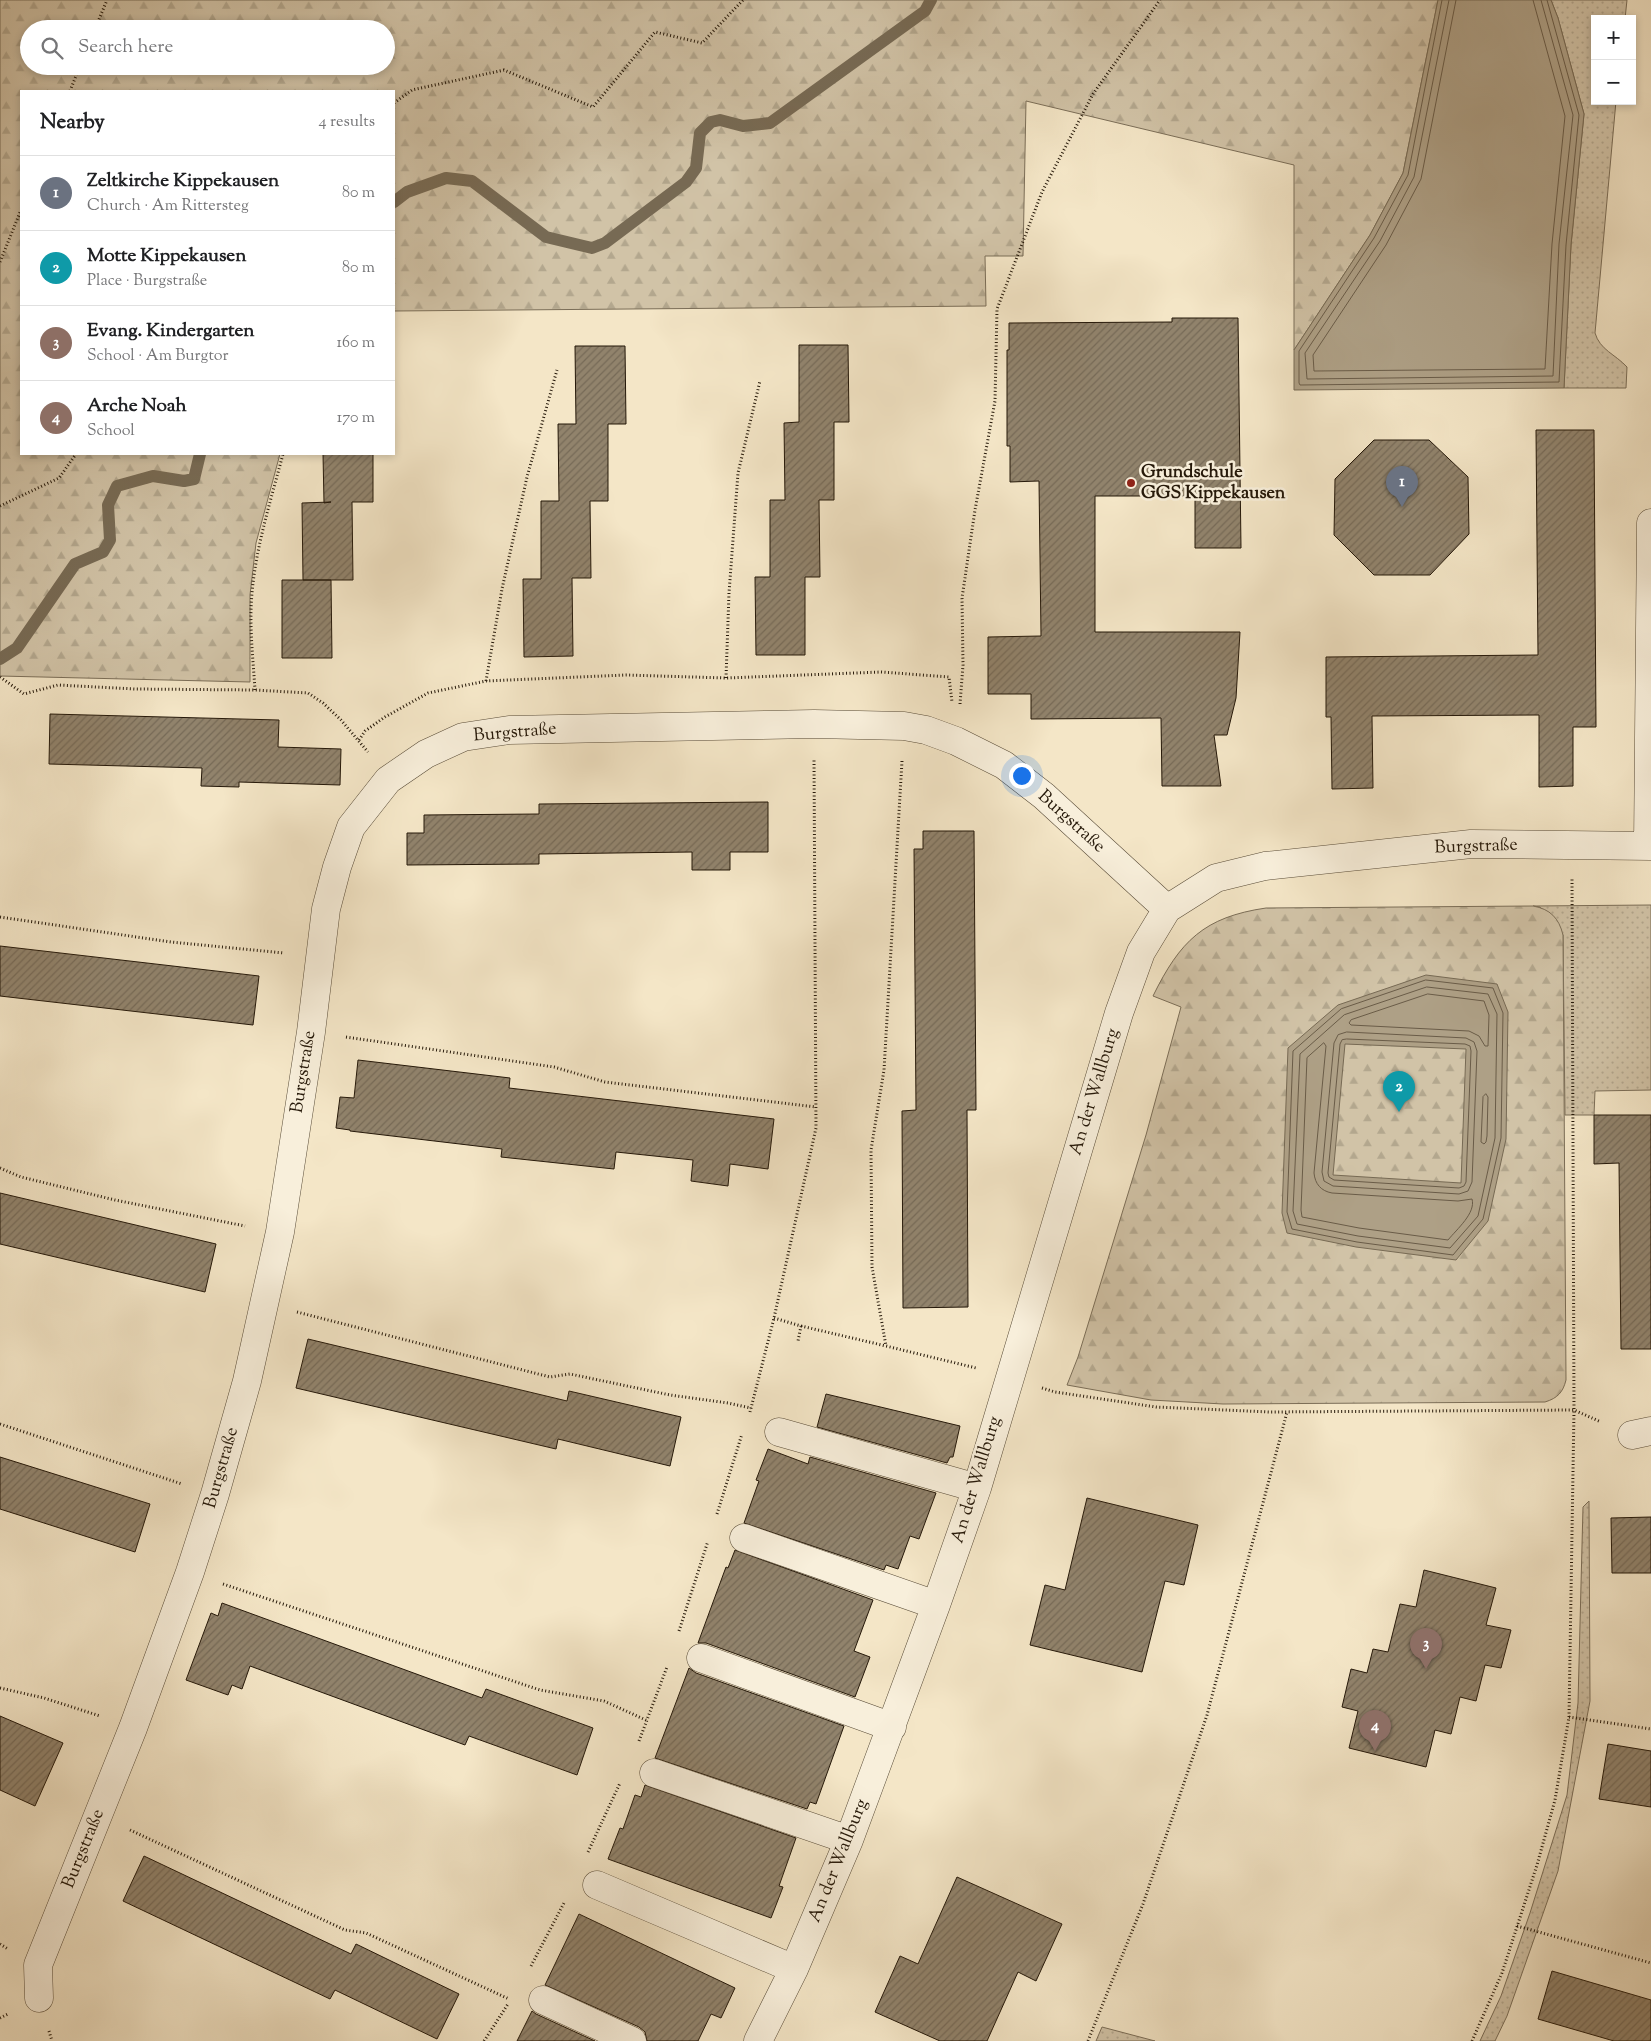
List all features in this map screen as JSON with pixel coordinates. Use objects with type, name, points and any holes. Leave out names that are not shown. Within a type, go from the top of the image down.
[{"type":"street","points":[[1650,846],[1651,523]]},
{"type":"street","name":"Burgstraße","points":[[39,1998],[38,1965],[133,1728],[190,1572],[215,1494],[247,1381],[280,1232],[311,1032],[326,909],[336,867],[352,826],[388,780],[426,754],[463,737],[509,730],[814,724],[904,726],[926,730],[956,741],[1004,766],[1044,796],[1167,909],[1216,878],[1265,866],[1471,844],[1650,846]]},
{"type":"street","name":"An der Wallburg","points":[[758,2041],[794,1969],[849,1840],[892,1727],[977,1488],[1008,1378],[1119,1013],[1140,952],[1167,909]]},
{"type":"street","points":[[779,1432],[977,1488]]},
{"type":"street","points":[[744,1538],[936,1605]]},
{"type":"street","points":[[701,1658],[892,1727]]},
{"type":"street","points":[[654,1773],[849,1840]]},
{"type":"street","points":[[597,1885],[794,1969]]},
{"type":"street","points":[[543,2000],[632,2041]]},
{"type":"path","points":[[99,20],[107,0]]},
{"type":"path","points":[[395,102],[412,90],[504,70],[594,107],[655,32],[702,43],[743,0]]},
{"type":"path","points":[[956,741],[963,665],[962,598],[995,401],[997,309],[1042,192],[1094,94],[1160,0]]},
{"type":"path","points":[[70,90],[76,75]]},
{"type":"path","points":[[0,262],[20,212]]},
{"type":"path","points":[[486,681],[502,589],[527,477],[557,370]]},
{"type":"path","points":[[726,678],[729,593],[738,473],[760,381]]},
{"type":"path","points":[[0,506],[59,478],[75,455]]},
{"type":"path","points":[[254,690],[252,594],[259,544],[283,455]]},
{"type":"path","points":[[0,678],[24,694],[58,686],[308,693],[323,703],[359,740],[365,731],[385,716],[428,693],[486,681],[626,675],[726,678],[882,672],[950,678],[956,741]]},
{"type":"path","points":[[749,1415],[774,1318],[816,1128],[814,724]]},
{"type":"path","points":[[886,1346],[872,1267],[871,1150],[884,1070],[904,726]]},
{"type":"path","points":[[1472,2041],[1502,1973],[1538,1865],[1554,1800],[1569,1717],[1574,1410],[1572,846]]},
{"type":"path","points":[[0,916],[171,942],[319,956]]},
{"type":"path","points":[[311,1032],[554,1067],[605,1082],[816,1107]]},
{"type":"path","points":[[0,1168],[21,1177],[115,1200],[280,1232]]},
{"type":"path","points":[[265,1303],[550,1377],[570,1374],[670,1395],[751,1408]]},
{"type":"path","points":[[774,1318],[966,1365],[1054,1392],[1156,1407],[1287,1412],[1574,1410],[1641,1433]]},
{"type":"path","points":[[798,1341],[801,1326]]},
{"type":"path","points":[[1088,2041],[1143,1904],[1207,1715],[1287,1412]]},
{"type":"path","points":[[0,1424],[215,1494]]},
{"type":"path","points":[[716,1517],[744,1430]]},
{"type":"path","points":[[677,1638],[710,1535]]},
{"type":"path","points":[[190,1572],[540,1690],[604,1701],[648,1721]]},
{"type":"path","points":[[638,1744],[667,1665]]},
{"type":"path","points":[[0,1688],[61,1703],[133,1728]]},
{"type":"path","points":[[1569,1717],[1651,1729]]},
{"type":"path","points":[[585,1858],[622,1778]]},
{"type":"path","points":[[98,1815],[345,1930],[366,1933],[511,2000]]},
{"type":"path","points":[[527,1973],[549,1934],[569,1892]]},
{"type":"path","points":[[1517,1926],[1651,1963]]},
{"type":"path","points":[[484,2041],[515,1994]]},
{"type":"green space","points":[[0,0],[1438,0],[1403,173],[1370,235],[1294,350],[1294,165],[1026,101],[1023,256],[985,256],[986,306],[395,311],[395,90],[20,90],[20,455],[280,455],[256,543],[250,595],[250,682],[0,676]]},
{"type":"green space","points":[[1551,0],[1627,0],[1625,15],[1591,15],[1591,105],[1616,105],[1595,333],[1600,344],[1627,367],[1626,388],[1564,388],[1571,245],[1584,114],[1558,18]]},
{"type":"green space","points":[[1651,905],[1651,1090],[1595,1091],[1594,1115],[1565,1115],[1563,935],[1540,907],[1533,906]]},
{"type":"green space","points":[[1533,906],[1544,909],[1553,915],[1563,935],[1566,1380],[1559,1394],[1545,1402],[1223,1404],[1151,1400],[1067,1385],[1078,1357],[1146,1135],[1181,1007],[1153,996],[1173,960],[1184,946],[1210,925],[1244,912],[1266,908]]},
{"type":"green space","points":[[1589,1501],[1590,1701],[1558,1871],[1507,2016],[1495,2041],[1480,2041],[1501,1996],[1530,1913],[1567,1795],[1578,1703],[1583,1507]]},
{"type":"green space","points":[[1102,2027],[1155,2041],[1096,2041]]},
{"type":"water","points":[[1438,0],[1551,0],[1558,18],[1584,114],[1571,245],[1564,388],[1294,390],[1294,350],[1370,235],[1403,173]]},
{"type":"water","points":[[1426,975],[1497,984],[1508,1012],[1506,1139],[1488,1221],[1456,1260],[1356,1247],[1287,1233],[1282,1213],[1288,1048],[1338,1005]],"holes":[[[1345,1044],[1466,1049],[1461,1183],[1333,1175]]]},
{"type":"building","points":[[1172,318],[1238,318],[1241,548],[1195,548],[1195,496],[1095,496],[1095,632],[1240,632],[1236,698],[1227,735],[1214,735],[1221,786],[1162,786],[1161,718],[1031,719],[1031,694],[988,694],[988,637],[1041,636],[1039,481],[1010,482],[1010,446],[1007,446],[1007,350],[1009,350],[1009,323],[1172,322]]},
{"type":"building","points":[[799,345],[848,345],[849,422],[834,422],[834,500],[819,500],[820,577],[805,577],[805,655],[756,655],[755,577],[770,577],[770,500],[785,500],[784,423],[799,422]]},
{"type":"building","points":[[575,346],[625,346],[626,424],[608,424],[608,501],[590,501],[591,578],[572,578],[573,656],[524,657],[523,579],[541,579],[541,501],[559,501],[558,424],[576,424]]},
{"type":"building","points":[[1536,430],[1594,430],[1596,727],[1573,727],[1573,786],[1539,787],[1539,715],[1372,716],[1373,788],[1332,789],[1331,717],[1326,717],[1326,657],[1538,655]]},
{"type":"building","points":[[1374,440],[1429,440],[1468,477],[1469,534],[1430,575],[1374,575],[1334,535],[1335,479]]},
{"type":"building","points":[[323,455],[373,455],[373,502],[352,502],[353,580],[303,580],[302,503],[324,502]]},
{"type":"building","points":[[282,580],[331,580],[332,658],[282,658]]},
{"type":"building","points":[[50,714],[279,720],[278,747],[341,749],[340,785],[239,782],[239,787],[201,786],[202,768],[49,764]]},
{"type":"building","points":[[768,802],[768,852],[730,852],[730,870],[692,870],[692,852],[539,854],[539,864],[407,865],[407,833],[424,833],[424,815],[539,814],[539,804]]},
{"type":"building","points":[[923,831],[974,831],[976,1110],[967,1110],[968,1307],[903,1308],[902,1111],[916,1110],[914,849],[923,849]]},
{"type":"building","points":[[0,946],[259,976],[253,1025],[0,996]]},
{"type":"building","points":[[358,1060],[510,1078],[509,1088],[774,1119],[768,1169],[730,1164],[728,1186],[691,1181],[693,1160],[616,1152],[614,1169],[501,1157],[502,1149],[336,1128],[340,1097],[354,1098]]},
{"type":"building","points":[[1594,1115],[1651,1115],[1651,1349],[1621,1349],[1619,1163],[1594,1164]]},
{"type":"building","points":[[0,1193],[216,1244],[205,1292],[0,1244]]},
{"type":"building","points":[[308,1339],[567,1401],[569,1391],[681,1417],[670,1466],[558,1439],[556,1449],[296,1388]]},
{"type":"building","points":[[826,1394],[960,1426],[953,1457],[950,1457],[947,1463],[817,1427]]},
{"type":"building","points":[[768,1449],[808,1464],[810,1457],[936,1493],[919,1539],[910,1536],[898,1569],[886,1565],[884,1570],[744,1523],[759,1481],[756,1480]]},
{"type":"building","points":[[0,1457],[150,1504],[135,1552],[0,1509]]},
{"type":"building","points":[[1087,1498],[1198,1525],[1184,1585],[1165,1581],[1142,1672],[1030,1645],[1045,1585],[1065,1590]]},
{"type":"building","points":[[1651,1517],[1651,1573],[1612,1573],[1611,1518]]},
{"type":"building","points":[[735,1550],[873,1600],[854,1651],[870,1657],[855,1697],[706,1643],[698,1643],[726,1567],[728,1568]]},
{"type":"building","points":[[1424,1570],[1496,1588],[1486,1625],[1511,1630],[1501,1668],[1485,1665],[1476,1701],[1460,1697],[1451,1734],[1435,1730],[1426,1767],[1349,1748],[1358,1711],[1342,1707],[1351,1669],[1367,1673],[1373,1649],[1388,1652],[1400,1604],[1416,1607]]},
{"type":"building","points":[[222,1603],[482,1698],[486,1689],[593,1728],[577,1775],[469,1736],[465,1745],[250,1666],[242,1689],[232,1685],[228,1695],[186,1680],[211,1613],[218,1616]]},
{"type":"building","points":[[689,1668],[696,1673],[844,1726],[816,1804],[810,1802],[807,1809],[655,1758]]},
{"type":"building","points":[[0,1716],[63,1743],[35,1806],[0,1790]]},
{"type":"building","points":[[1608,1744],[1651,1751],[1651,1807],[1599,1799]]},
{"type":"building","points":[[645,1785],[796,1838],[779,1886],[783,1887],[771,1918],[608,1859],[620,1828],[623,1829],[635,1795],[641,1797]]},
{"type":"building","points":[[144,1856],[351,1954],[356,1944],[459,1994],[437,2039],[335,1990],[330,1999],[123,1901]]},
{"type":"building","points":[[957,1877],[1062,1924],[1036,1981],[1018,1972],[987,2041],[940,2041],[875,2012],[900,1956],[918,1964]]},
{"type":"building","points":[[579,1914],[735,1988],[721,2018],[711,2014],[698,2041],[647,2041],[645,2032],[639,2027],[545,1985]]},
{"type":"building","points":[[1552,1971],[1651,2000],[1651,2041],[1614,2041],[1538,2019]]},
{"type":"building","points":[[532,2011],[536,2014],[595,2041],[517,2041]]},
{"type":"waterway","points":[[395,201],[407,192],[446,178],[472,181],[546,237],[592,248],[605,243],[686,182],[696,168],[700,133],[711,122],[720,120],[743,126],[770,123],[925,11],[931,0]]},
{"type":"waterway","points":[[0,659],[17,648],[75,564],[103,552],[110,540],[108,505],[117,486],[153,476],[184,481],[194,479],[200,455]]},
{"type":"place","name":"Grundschule GGS Kippekausen","points":[[1131,483]]},
{"type":"place","name":"Zeltkirche Kippekausen","points":[[1402,507]]},
{"type":"place","name":"Motte Kippekausen","points":[[1399,1112]]},
{"type":"place","name":"Evang. Kindergarten","points":[[1426,1669]]},
{"type":"place","name":"Arche Noah","points":[[1375,1751]]}]
